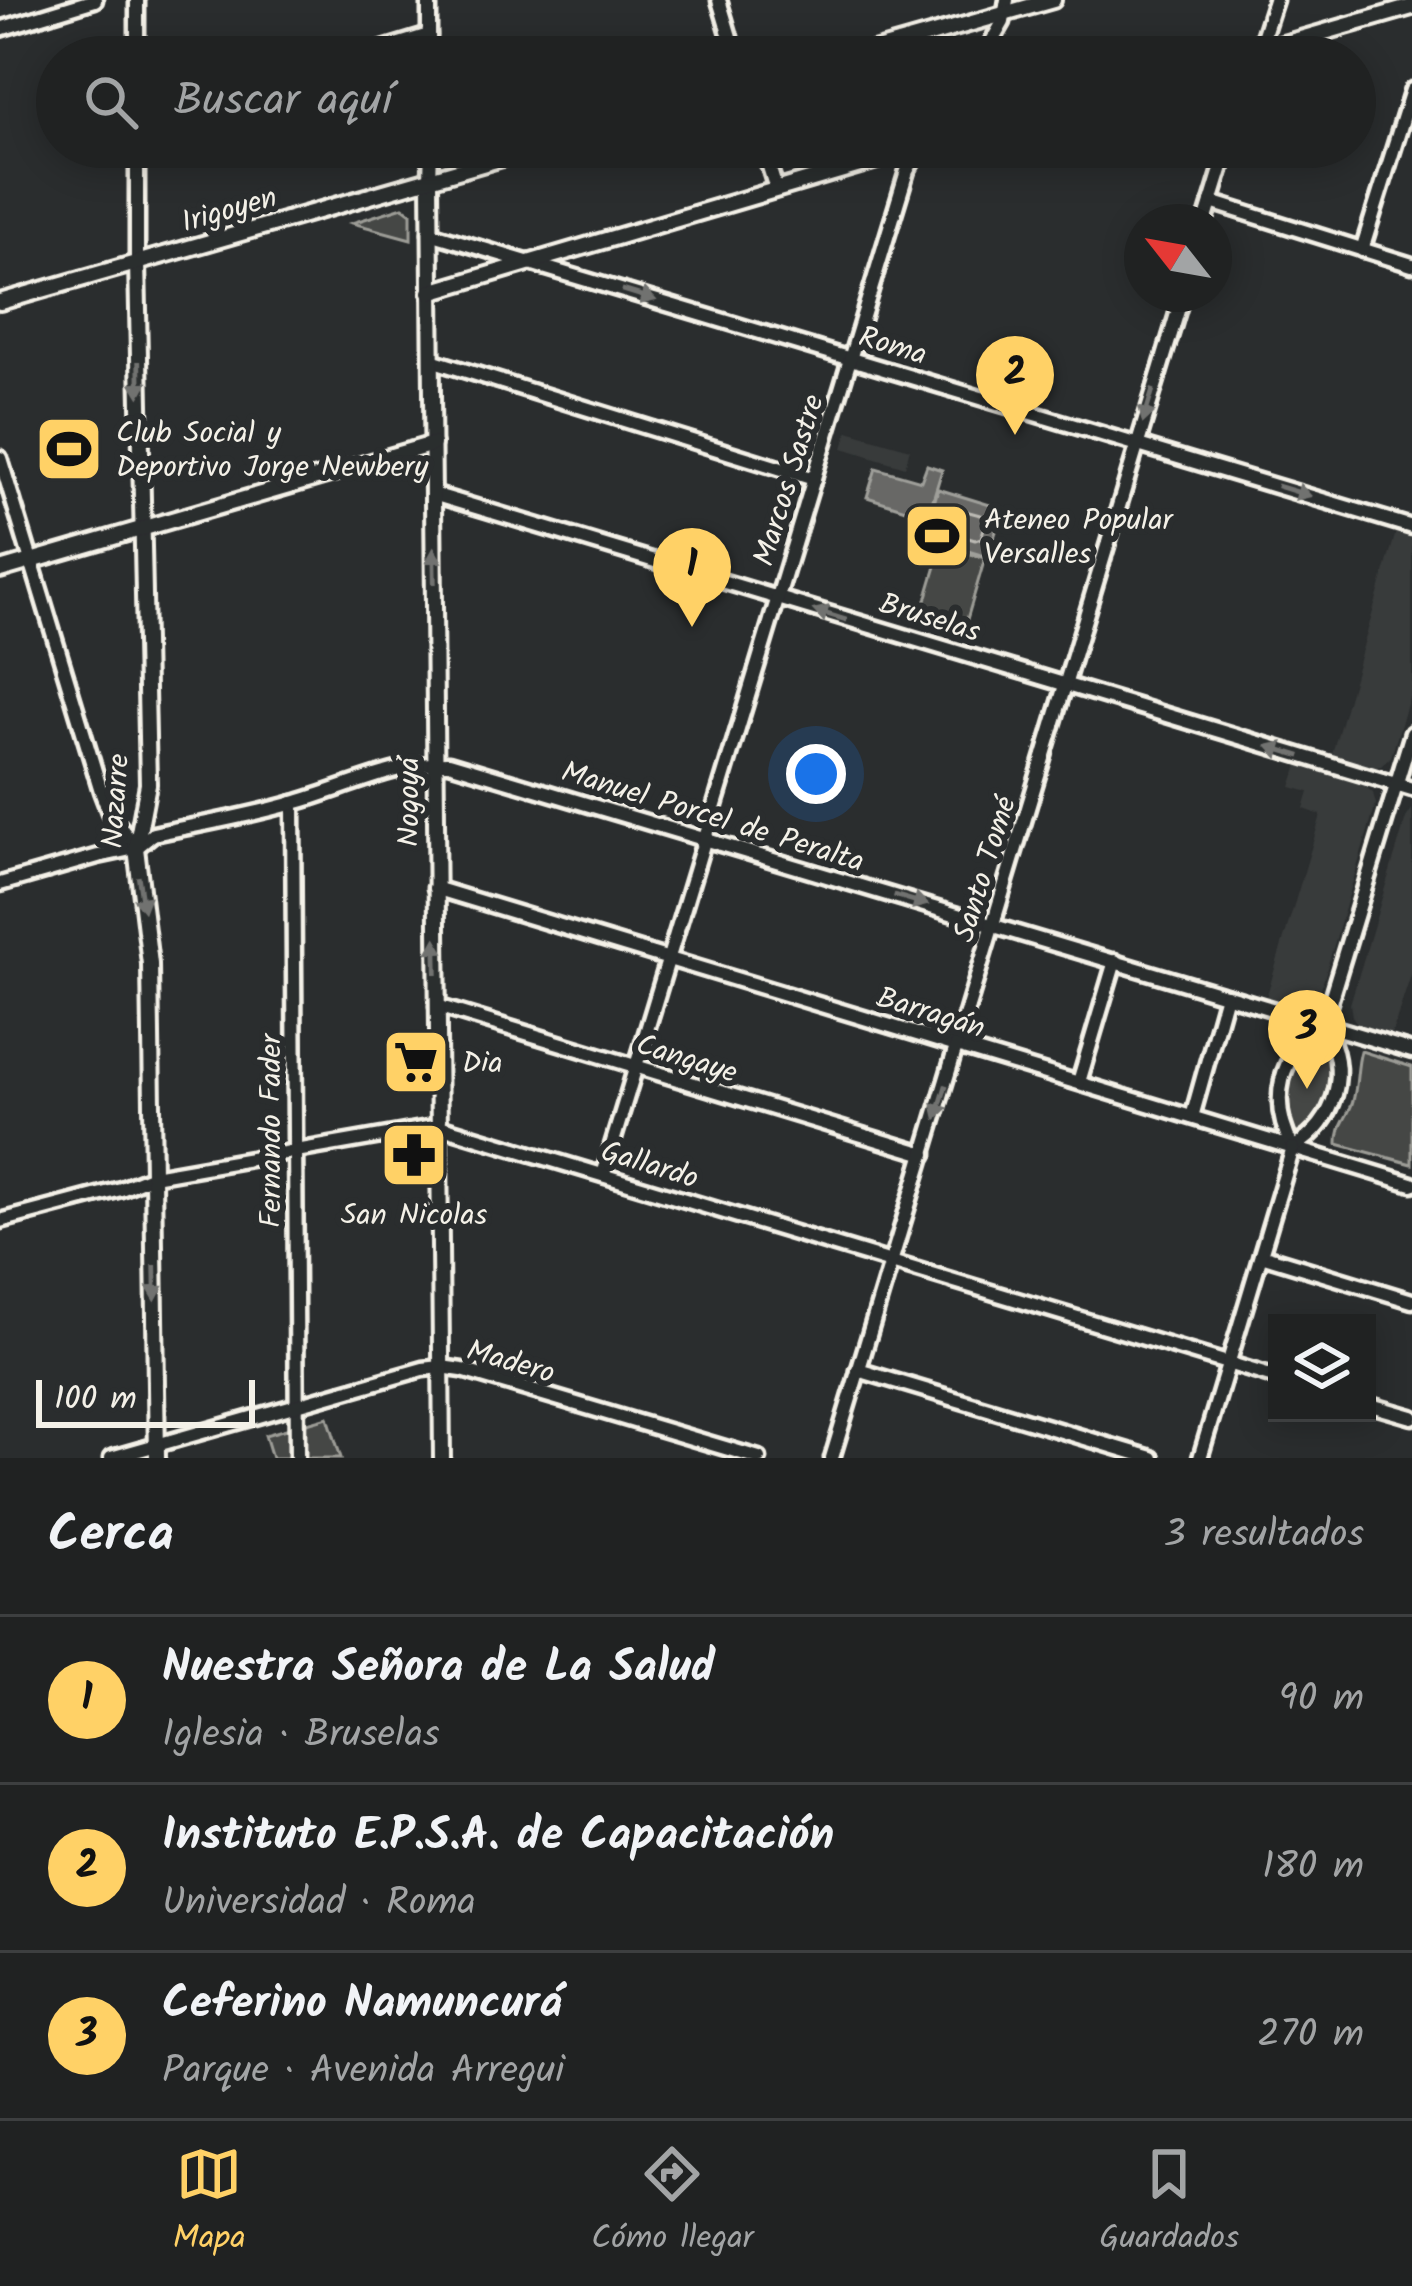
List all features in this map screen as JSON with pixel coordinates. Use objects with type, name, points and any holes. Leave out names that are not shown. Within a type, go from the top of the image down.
[{"type":"street","points":[[0,29],[95,0]]},
{"type":"street","points":[[137,0],[137,36]]},
{"type":"street","points":[[426,36],[429,0]]},
{"type":"street","points":[[719,0],[730,36]]},
{"type":"street","points":[[916,36],[1007,6],[1053,0]]},
{"type":"street","points":[[1264,36],[1275,0]]},
{"type":"street","points":[[996,36],[1007,6]]},
{"type":"street","points":[[1317,36],[1412,7]]},
{"type":"street","points":[[1362,250],[1412,90]]},
{"type":"street","name":"Nazarre","points":[[136,168],[148,784],[136,848],[150,964],[157,1452]]},
{"type":"street","name":"Nogoyá","points":[[430,168],[442,1458]]},
{"type":"street","name":"Irigoyen","points":[[0,302],[470,168]]},
{"type":"street","points":[[770,168],[776,189]]},
{"type":"street","points":[[430,292],[848,168]]},
{"type":"street","name":"Marcos Sastre","points":[[603,1175],[909,168]]},
{"type":"street","points":[[1222,168],[1211,202],[1412,265]]},
{"type":"street","name":"Roma","points":[[430,233],[1412,526]]},
{"type":"street","name":"Santo Tomé","points":[[832,1458],[1177,312]]},
{"type":"street","points":[[431,360],[814,478]]},
{"type":"street","points":[[0,570],[433,444]]},
{"type":"street","points":[[0,458],[109,812],[136,848]]},
{"type":"street","name":"Bruselas","points":[[433,494],[1412,789]]},
{"type":"street","points":[[1293,1148],[1280,1118],[1284,1071],[1299,1045],[1323,1025],[1412,733]]},
{"type":"street","name":"Manuel Porcel de Peralta","points":[[0,884],[136,848],[152,834],[293,803],[391,773],[449,763],[1412,1051]]},
{"type":"street","name":"Fernando Fader","points":[[293,803],[297,1458]]},
{"type":"street","name":"Barragán","points":[[436,888],[1412,1184]]},
{"type":"street","points":[[1079,1082],[1115,961]]},
{"type":"street","points":[[1192,1117],[1226,995]]},
{"type":"street","name":"Cangaye","points":[[436,1006],[925,1154]]},
{"type":"street","points":[[1200,1458],[1293,1148],[1314,1133],[1334,1100],[1338,1061],[1323,1025]]},
{"type":"street","name":"Gallardo","points":[[0,1221],[153,1176],[439,1126],[1268,1375]]},
{"type":"street","points":[[1261,1255],[1412,1300]]},
{"type":"street","name":"Madero","points":[[111,1458],[157,1452],[296,1405],[441,1367],[759,1458]]},
{"type":"street","points":[[858,1370],[1152,1458]]},
{"type":"street","points":[[1376,1407],[1412,1418]]},
{"type":"shaded area","points":[[403,207],[411,213],[411,239],[352,223]]},
{"type":"shaded area","points":[[848,431],[910,449],[905,467],[843,448]]},
{"type":"shaded area","points":[[1396,532],[1412,537],[1412,688],[1391,757],[1369,768],[1331,757]]},
{"type":"shaded area","points":[[942,546],[985,558],[963,633],[920,620]]},
{"type":"shaded area","points":[[1298,765],[1365,786],[1376,804],[1320,992],[1313,1002],[1299,1007],[1266,998],[1321,815],[1304,809],[1309,792],[1291,787]]},
{"type":"shaded area","points":[[1412,809],[1412,972],[1391,1036],[1357,1024],[1350,1004]]},
{"type":"shaded area","points":[[1317,1040],[1324,1042],[1332,1066],[1328,1093],[1316,1118],[1297,1133],[1284,1113],[1286,1085],[1299,1058]]},
{"type":"shaded area","points":[[1361,1051],[1412,1067],[1412,1164],[1338,1144],[1354,1098]]},
{"type":"shaded area","points":[[328,1417],[341,1458],[272,1458],[265,1435]]},
{"type":"water","points":[[927,465],[942,470],[928,516],[867,497],[876,468],[921,481]]},
{"type":"water","points":[[938,489],[1003,509],[988,557],[924,538]]},
{"type":"place","name":"Instituto E.P.S.A. de Capacitación","points":[[1015,435]]},
{"type":"place","name":"Club Social y Deportivo Jorge Newbery","points":[[69,449]]},
{"type":"place","name":"Ateneo Popular Versalles","points":[[937,536]]},
{"type":"place","name":"Nuestra Señora de La Salud","points":[[692,627]]},
{"type":"place","name":"Dia","points":[[416,1062]]},
{"type":"place","name":"Ceferino Namuncurá","points":[[1307,1089]]},
{"type":"place","name":"San Nicolas","points":[[414,1155]]}]
